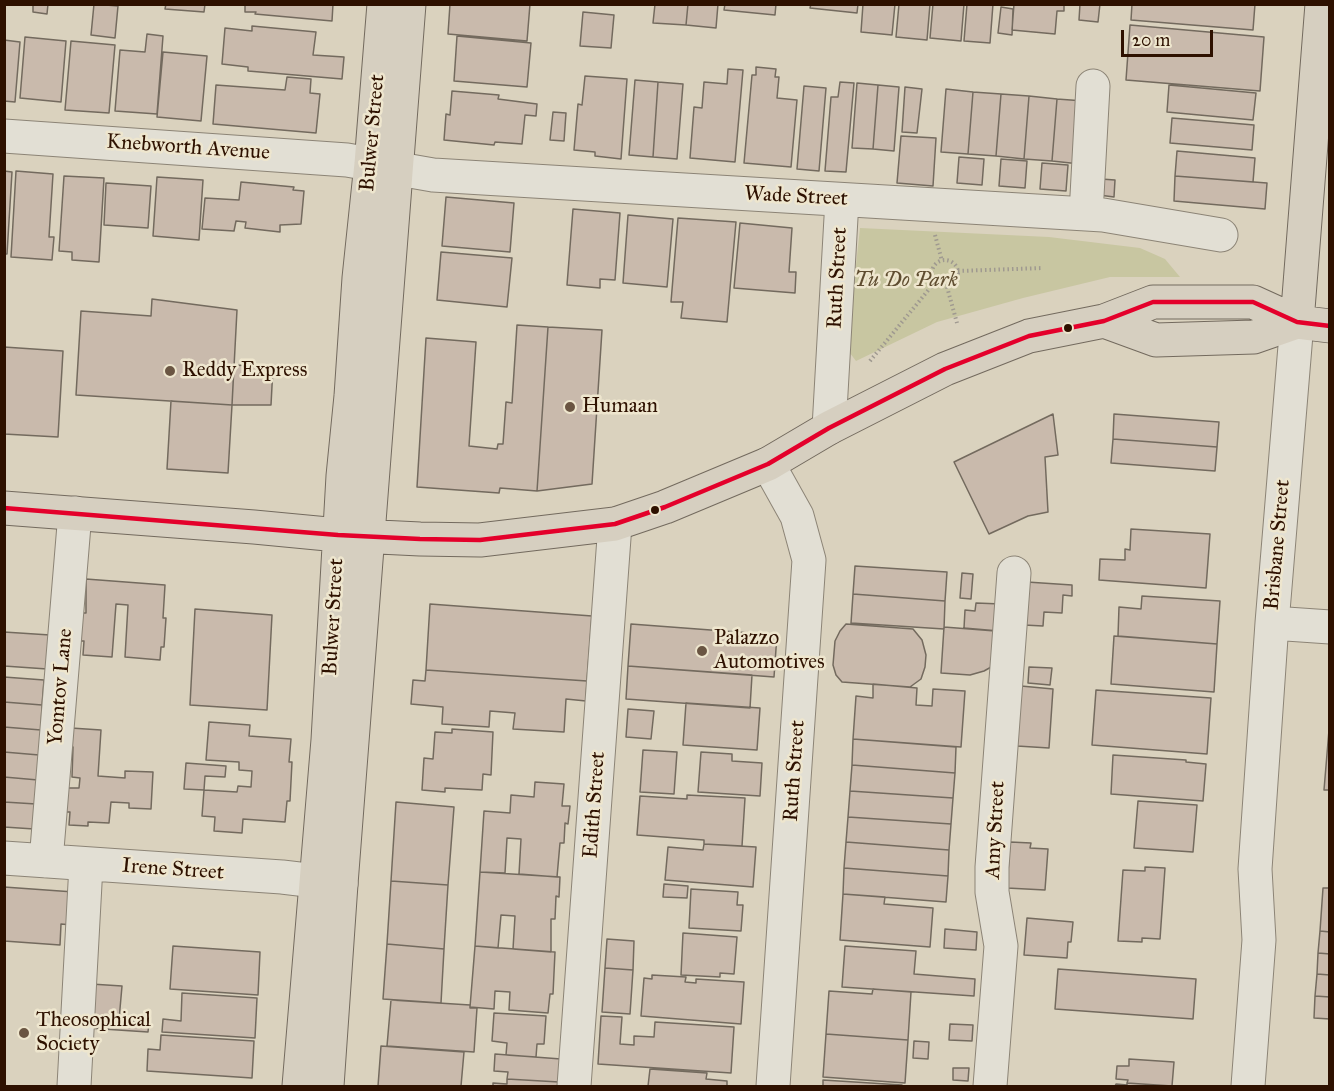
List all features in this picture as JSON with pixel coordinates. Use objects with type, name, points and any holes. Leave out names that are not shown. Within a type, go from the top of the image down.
[{"type":"main road","name":"Bulwer Street","points":[[384,4],[384,166]]},
{"type":"main road","name":"Bulwer Street","points":[[327,1086],[328,883],[353,536],[384,166],[409,4]]},
{"type":"main road","name":"Brisbane Street","points":[[1297,322],[1322,4]]},
{"type":"main road","points":[[4,508],[353,536],[480,540],[615,524],[665,507],[768,464],[830,428],[945,369],[1029,336],[1104,321],[1153,302],[1253,302],[1297,322],[1329,327]]},
{"type":"main road","name":"Bulwer Street","points":[[299,1086],[328,883]]},
{"type":"street","points":[[1086,214],[1093,86]]},
{"type":"street","name":"Knebworth Avenue","points":[[4,136],[347,160],[384,166]]},
{"type":"street","name":"Wade Street","points":[[384,166],[433,175],[1103,215],[1221,235]]},
{"type":"street","name":"Ruth Street","points":[[830,428],[842,200]]},
{"type":"street","name":"Brisbane Street","points":[[1248,1086],[1258,940],[1255,869],[1272,623],[1297,322]]},
{"type":"street","name":"Ruth Street","points":[[768,464],[797,516],[809,560],[773,1086]]},
{"type":"street","name":"Yomtov Lane","points":[[46,861],[75,513]]},
{"type":"street","name":"Edith Street","points":[[574,1086],[615,524]]},
{"type":"street","name":"Amy Street","points":[[990,1086],[1001,946],[992,892],[992,867],[1014,573]]},
{"type":"street","points":[[1272,623],[1329,627]]},
{"type":"street","name":"Irene Street","points":[[4,858],[282,877],[328,883]]},
{"type":"street","points":[[74,1086],[86,865]]},
{"type":"path","points":[[933,226],[942,261]]},
{"type":"path","points":[[942,261],[954,264],[958,271],[957,279],[947,287],[935,282],[932,274],[934,266],[942,261]]},
{"type":"path","points":[[958,271],[1043,268]]},
{"type":"path","points":[[870,361],[935,282]]},
{"type":"path","points":[[947,287],[957,323]]},
{"type":"green space","name":"Tu Do Park","points":[[860,228],[1049,237],[1140,248],[1165,259],[1180,277],[1110,277],[1023,298],[937,322],[856,361],[847,349]]},
{"type":"building","points":[[33,4],[48,4],[47,14],[33,12]]},
{"type":"building","points":[[94,4],[118,6],[115,38],[91,35]]},
{"type":"building","points":[[166,4],[205,4],[204,12],[165,9]]},
{"type":"building","points":[[245,4],[333,4],[332,21],[255,14],[256,12],[245,12]]},
{"type":"building","points":[[450,4],[530,4],[527,41],[448,34]]},
{"type":"building","points":[[655,4],[688,4],[686,25],[653,23]]},
{"type":"building","points":[[688,4],[718,4],[716,28],[686,25]]},
{"type":"building","points":[[725,4],[776,4],[775,15],[724,10]]},
{"type":"building","points":[[811,4],[858,4],[857,13],[810,8]]},
{"type":"building","points":[[863,4],[895,4],[892,35],[861,32]]},
{"type":"building","points":[[899,4],[930,4],[927,40],[896,37]]},
{"type":"building","points":[[933,4],[964,4],[961,41],[930,38]]},
{"type":"building","points":[[967,4],[993,4],[990,43],[964,41]]},
{"type":"building","points":[[1014,4],[1064,4],[1064,11],[1057,11],[1055,34],[1012,30]]},
{"type":"building","points":[[1080,4],[1100,4],[1098,22],[1079,20]]},
{"type":"building","points":[[1132,4],[1255,4],[1253,30],[1131,20]]},
{"type":"building","points":[[1001,7],[1013,9],[1012,35],[998,33]]},
{"type":"building","points":[[583,12],[614,15],[611,48],[580,46]]},
{"type":"building","points":[[1130,25],[1264,37],[1260,91],[1126,80]]},
{"type":"building","points":[[252,26],[316,32],[313,55],[344,57],[342,79],[248,71],[248,67],[222,64],[225,28],[252,31]]},
{"type":"building","points":[[147,34],[163,36],[157,114],[115,111],[120,50],[145,52]]},
{"type":"building","points":[[457,36],[531,43],[527,87],[454,81]]},
{"type":"building","points":[[25,37],[66,41],[61,102],[20,98]]},
{"type":"building","points":[[4,40],[20,42],[15,102],[4,101]]},
{"type":"building","points":[[71,41],[115,45],[109,113],[65,110]]},
{"type":"building","points":[[163,52],[207,56],[201,121],[157,117]]},
{"type":"building","points":[[756,67],[776,69],[775,77],[779,77],[777,98],[797,100],[791,167],[744,163],[752,75],[756,75]]},
{"type":"building","points":[[728,69],[743,70],[735,162],[690,158],[694,107],[702,108],[704,82],[727,84]]},
{"type":"building","points":[[585,76],[627,79],[621,159],[595,156],[595,152],[574,150],[578,104],[582,105]]},
{"type":"building","points":[[287,77],[311,79],[310,93],[320,94],[316,133],[213,124],[216,85],[285,90]]},
{"type":"building","points":[[635,80],[658,82],[653,157],[629,155]]},
{"type":"building","points":[[658,82],[683,84],[677,159],[653,157]]},
{"type":"building","points":[[840,82],[854,83],[846,172],[825,171],[831,97],[838,97]]},
{"type":"building","points":[[857,83],[878,85],[873,149],[852,148]]},
{"type":"building","points":[[878,85],[899,87],[894,151],[873,149]]},
{"type":"building","points":[[1169,85],[1256,93],[1253,120],[1167,112]]},
{"type":"building","points":[[804,86],[826,88],[819,171],[797,169]]},
{"type":"building","points":[[905,87],[922,89],[917,133],[902,132]]},
{"type":"building","points":[[946,89],[973,92],[968,154],[941,152]]},
{"type":"building","points":[[452,91],[499,95],[498,99],[537,104],[536,116],[525,115],[522,144],[495,142],[494,145],[444,140],[446,114],[450,115]]},
{"type":"building","points":[[973,92],[1001,94],[996,156],[968,154]]},
{"type":"building","points":[[1001,94],[1029,96],[1024,159],[996,156]]},
{"type":"building","points":[[1029,96],[1057,99],[1052,161],[1024,159]]},
{"type":"building","points":[[1057,99],[1084,101],[1080,164],[1052,161]]},
{"type":"building","points":[[553,112],[566,113],[564,141],[550,140]]},
{"type":"building","points":[[1172,118],[1254,125],[1252,150],[1170,143]]},
{"type":"building","points":[[901,136],[936,138],[933,186],[897,183]]},
{"type":"building","points":[[1177,151],[1255,158],[1253,182],[1175,176]]},
{"type":"building","points":[[959,157],[984,159],[982,185],[957,183]]},
{"type":"building","points":[[1001,159],[1027,161],[1025,188],[999,186]]},
{"type":"building","points":[[1042,163],[1068,165],[1066,191],[1040,189]]},
{"type":"building","points":[[4,171],[12,172],[7,254],[4,254]]},
{"type":"building","points":[[16,171],[53,174],[49,237],[54,237],[52,260],[11,257]]},
{"type":"building","points":[[64,176],[104,178],[99,262],[72,260],[72,252],[59,251]]},
{"type":"building","points":[[1175,176],[1267,183],[1265,209],[1174,201]]},
{"type":"building","points":[[157,177],[203,180],[199,240],[153,236]]},
{"type":"building","points":[[1101,179],[1115,180],[1114,197],[1099,195]]},
{"type":"building","points":[[241,182],[294,187],[293,190],[304,191],[301,224],[280,225],[280,232],[245,228],[246,222],[236,221],[234,231],[202,229],[205,198],[239,200]]},
{"type":"building","points":[[106,183],[151,186],[148,228],[104,225]]},
{"type":"building","points":[[446,197],[514,203],[510,252],[442,246]]},
{"type":"building","points":[[573,209],[620,213],[615,280],[600,279],[600,288],[567,285]]},
{"type":"building","points":[[628,215],[673,219],[667,287],[623,283]]},
{"type":"building","points":[[678,218],[736,222],[727,322],[681,318],[683,302],[671,302]]},
{"type":"building","points":[[740,223],[792,228],[789,272],[796,272],[795,293],[734,288]]},
{"type":"building","points":[[441,252],[512,258],[507,307],[437,300]]},
{"type":"building","points":[[152,299],[237,310],[232,405],[76,395],[81,311],[151,316]]},
{"type":"building","points":[[517,325],[548,327],[537,491],[500,488],[499,493],[417,487],[426,338],[476,342],[469,446],[497,449],[498,444],[503,444],[506,402],[512,403]]},
{"type":"building","name":"Humaan","points":[[548,327],[602,330],[592,484],[537,491]]},
{"type":"building","points":[[4,347],[63,351],[58,437],[4,434]]},
{"type":"building","points":[[234,365],[273,367],[271,405],[232,405]]},
{"type":"building","points":[[171,401],[232,405],[228,473],[167,469]]},
{"type":"building","points":[[1053,414],[1058,455],[1045,457],[1048,512],[1028,516],[989,534],[954,462]]},
{"type":"building","points":[[1114,414],[1219,422],[1217,447],[1113,439]]},
{"type":"building","points":[[1113,439],[1217,447],[1215,471],[1111,463]]},
{"type":"building","points":[[1131,529],[1210,534],[1206,588],[1099,580],[1100,559],[1125,560],[1125,549],[1130,550]]},
{"type":"building","points":[[855,566],[947,572],[945,601],[853,594]]},
{"type":"building","points":[[962,573],[973,574],[971,599],[960,598]]},
{"type":"building","points":[[86,579],[165,585],[163,618],[166,618],[164,647],[161,647],[160,660],[125,657],[128,605],[116,604],[112,657],[83,655],[84,641],[79,641],[81,613],[86,613]]},
{"type":"building","points":[[1027,582],[1072,585],[1072,596],[1063,595],[1062,613],[1044,612],[1043,626],[1024,625]]},
{"type":"building","points":[[853,594],[945,601],[944,629],[851,623]]},
{"type":"building","points":[[1142,596],[1220,601],[1217,644],[1118,636],[1119,607],[1141,609]]},
{"type":"building","points":[[976,603],[1001,604],[999,631],[964,628],[965,610],[975,611]]},
{"type":"building","points":[[430,604],[592,616],[587,681],[426,670]]},
{"type":"building","points":[[195,609],[272,615],[267,710],[190,705]]},
{"type":"building","name":"Palazzo Automotives","points":[[631,624],[777,635],[774,677],[628,666]]},
{"type":"building","points":[[846,624],[913,629],[922,640],[926,655],[921,679],[910,687],[842,682],[836,675],[833,665],[835,641]]},
{"type":"building","points":[[944,627],[995,631],[993,666],[970,675],[941,673]]},
{"type":"building","points":[[4,632],[50,635],[47,669],[4,666]]},
{"type":"building","points":[[1114,636],[1217,644],[1214,692],[1111,684]]},
{"type":"building","points":[[628,666],[752,675],[750,708],[626,699]]},
{"type":"building","points":[[1029,667],[1052,668],[1050,685],[1028,683]]},
{"type":"building","points":[[426,670],[587,681],[586,701],[566,699],[564,732],[513,729],[515,713],[490,711],[489,727],[442,724],[443,707],[411,704],[413,680],[425,681]]},
{"type":"building","points":[[4,677],[44,680],[42,705],[4,702]]},
{"type":"building","points":[[873,684],[917,688],[916,705],[932,706],[933,689],[965,691],[961,747],[853,739],[856,696],[873,698]]},
{"type":"building","points":[[1021,686],[1053,689],[1049,748],[1017,746]]},
{"type":"building","points":[[1096,690],[1211,698],[1207,754],[1092,745]]},
{"type":"building","points":[[4,702],[42,705],[41,730],[4,727]]},
{"type":"building","points":[[686,703],[760,708],[757,750],[683,745]]},
{"type":"building","points":[[628,709],[654,711],[651,739],[626,737]]},
{"type":"building","points":[[1330,718],[1330,790],[1324,790]]},
{"type":"building","points":[[209,722],[250,725],[249,736],[291,739],[290,801],[287,801],[285,822],[243,819],[242,833],[214,831],[215,817],[202,816],[204,790],[237,792],[238,786],[251,787],[252,771],[239,770],[239,762],[206,760]]},
{"type":"building","points":[[4,727],[41,730],[39,755],[4,752]]},
{"type":"building","points":[[71,728],[101,730],[98,776],[125,778],[125,771],[153,772],[151,809],[129,808],[129,803],[111,802],[109,823],[88,822],[88,826],[69,825],[70,812],[66,812],[67,788],[79,788],[80,778],[72,777],[73,747],[69,747]]},
{"type":"building","points":[[452,729],[493,732],[491,775],[483,774],[482,790],[445,788],[445,792],[422,790],[424,758],[433,759],[435,732],[452,733]]},
{"type":"building","points":[[853,739],[956,747],[955,773],[852,765]]},
{"type":"building","points":[[643,750],[677,752],[674,794],[640,792]]},
{"type":"building","points":[[4,752],[39,755],[38,780],[4,777]]},
{"type":"building","points":[[701,752],[732,754],[732,761],[762,763],[760,796],[698,792]]},
{"type":"building","points":[[1113,755],[1186,760],[1186,762],[1206,764],[1203,801],[1111,794]]},
{"type":"building","points":[[186,763],[226,766],[225,777],[205,776],[204,790],[184,789]]},
{"type":"building","points":[[852,765],[955,773],[953,798],[850,791]]},
{"type":"building","points":[[4,777],[38,780],[36,804],[4,802]]},
{"type":"building","points":[[535,782],[564,784],[562,806],[570,806],[568,824],[565,823],[564,843],[560,843],[557,877],[519,874],[521,839],[507,838],[505,873],[480,872],[484,811],[510,813],[511,795],[534,797]]},
{"type":"building","points":[[850,791],[953,798],[951,824],[848,817]]},
{"type":"building","points":[[687,795],[745,798],[742,846],[704,844],[704,840],[637,835],[640,796],[687,799]]},
{"type":"building","points":[[1138,801],[1197,805],[1193,852],[1134,848]]},
{"type":"building","points":[[4,802],[36,804],[34,829],[4,827]]},
{"type":"building","points":[[396,802],[454,807],[448,885],[391,881]]},
{"type":"building","points":[[848,817],[951,824],[949,850],[846,842]]},
{"type":"building","points":[[846,842],[949,850],[948,876],[844,868]]},
{"type":"building","points":[[1010,842],[1031,843],[1030,848],[1048,849],[1045,890],[1007,888]]},
{"type":"building","points":[[704,844],[756,847],[753,887],[665,880],[668,847],[703,850]]},
{"type":"building","points":[[1145,867],[1165,868],[1160,939],[1142,938],[1142,942],[1118,941],[1123,870],[1145,871]]},
{"type":"building","points":[[844,868],[948,876],[946,902],[843,894]]},
{"type":"building","points":[[480,872],[560,877],[555,919],[551,919],[551,952],[513,949],[515,916],[501,915],[498,948],[475,946]]},
{"type":"building","points":[[391,881],[448,885],[444,949],[387,944]]},
{"type":"building","points":[[664,884],[688,886],[687,898],[663,897]]},
{"type":"building","points":[[4,887],[74,892],[72,925],[61,924],[60,945],[4,941]]},
{"type":"building","points":[[1323,888],[1330,888],[1330,932],[1320,931]]},
{"type":"building","points":[[691,889],[738,892],[737,905],[743,905],[741,931],[689,928]]},
{"type":"building","points":[[843,894],[885,897],[884,904],[933,908],[930,947],[840,940]]},
{"type":"building","points":[[1027,918],[1073,922],[1067,958],[1024,955]]},
{"type":"building","points":[[945,929],[977,932],[976,950],[944,948]]},
{"type":"building","points":[[1320,931],[1330,932],[1330,954],[1318,953]]},
{"type":"building","points":[[683,933],[737,937],[734,974],[720,973],[720,977],[681,975]]},
{"type":"building","points":[[607,939],[634,941],[633,970],[605,968]]},
{"type":"building","points":[[387,944],[444,949],[441,1003],[383,999]]},
{"type":"building","points":[[173,946],[260,952],[258,995],[170,989]]},
{"type":"building","points":[[475,946],[555,952],[553,994],[550,994],[548,1013],[509,1010],[510,992],[495,991],[494,1009],[470,1007]]},
{"type":"building","points":[[845,946],[916,951],[914,974],[975,979],[974,996],[842,987]]},
{"type":"building","points":[[1318,953],[1330,954],[1330,975],[1317,974]]},
{"type":"building","points":[[605,968],[633,970],[630,1014],[602,1012]]},
{"type":"building","points":[[1058,969],[1196,979],[1193,1019],[1055,1009]]},
{"type":"building","points":[[1317,974],[1330,975],[1330,997],[1315,996]]},
{"type":"building","points":[[652,975],[686,977],[685,982],[696,983],[696,979],[744,982],[741,1024],[641,1016],[644,978],[652,979]]},
{"type":"building","points":[[91,984],[122,986],[119,1020],[149,1022],[148,1032],[88,1028]]},
{"type":"building","points":[[873,989],[911,992],[908,1040],[826,1034],[829,991],[872,994]]},
{"type":"building","points":[[182,993],[257,998],[255,1038],[162,1032],[163,1019],[181,1021]]},
{"type":"building","points":[[1315,996],[1330,997],[1330,1019],[1314,1018]]},
{"type":"building","points":[[391,1000],[470,1005],[470,1008],[477,1008],[474,1052],[387,1046]]},
{"type":"building","points":[[494,1013],[546,1016],[544,1044],[537,1044],[536,1057],[506,1055],[507,1043],[492,1041]]},
{"type":"building","points":[[601,1016],[622,1017],[620,1044],[634,1045],[634,1036],[654,1037],[655,1022],[734,1027],[731,1073],[598,1064]]},
{"type":"building","points":[[950,1024],[973,1025],[972,1041],[949,1040]]},
{"type":"building","points":[[826,1034],[908,1040],[905,1083],[823,1077]]},
{"type":"building","points":[[161,1035],[254,1041],[252,1078],[147,1071],[148,1049],[160,1050]]},
{"type":"building","points":[[914,1041],[929,1042],[928,1059],[913,1058]]},
{"type":"building","points":[[381,1046],[464,1052],[461,1086],[378,1086]]},
{"type":"building","points":[[495,1054],[561,1059],[559,1082],[507,1079],[508,1072],[494,1071]]},
{"type":"building","points":[[1129,1059],[1174,1062],[1172,1086],[1127,1083],[1128,1080],[1116,1079],[1117,1066],[1129,1066]]},
{"type":"building","points":[[953,1068],[969,1068],[968,1081],[953,1080]]},
{"type":"building","points":[[650,1069],[707,1073],[706,1079],[727,1081],[727,1086],[648,1086]]},
{"type":"building","points":[[507,1079],[559,1082],[559,1086],[493,1086],[493,1083],[507,1084]]},
{"type":"building","points":[[823,1080],[902,1085],[902,1086],[823,1086]]},
{"type":"building","points":[[1127,1083],[1172,1086],[1115,1086],[1116,1084],[1127,1085]]},
{"type":"transit line","points":[[4,508],[338,535],[420,539],[480,540],[615,524],[665,507],[768,464],[829,428],[945,369],[1029,336],[1104,321],[1153,302],[1253,302],[1297,322],[1330,326]]},
{"type":"place","name":"Reddy Express","points":[[170,371]]},
{"type":"place","name":"Humaan","points":[[570,407]]},
{"type":"place","name":"Palazzo Automotives","points":[[702,651]]},
{"type":"place","name":"Theosophical Society","points":[[24,1033]]}]
